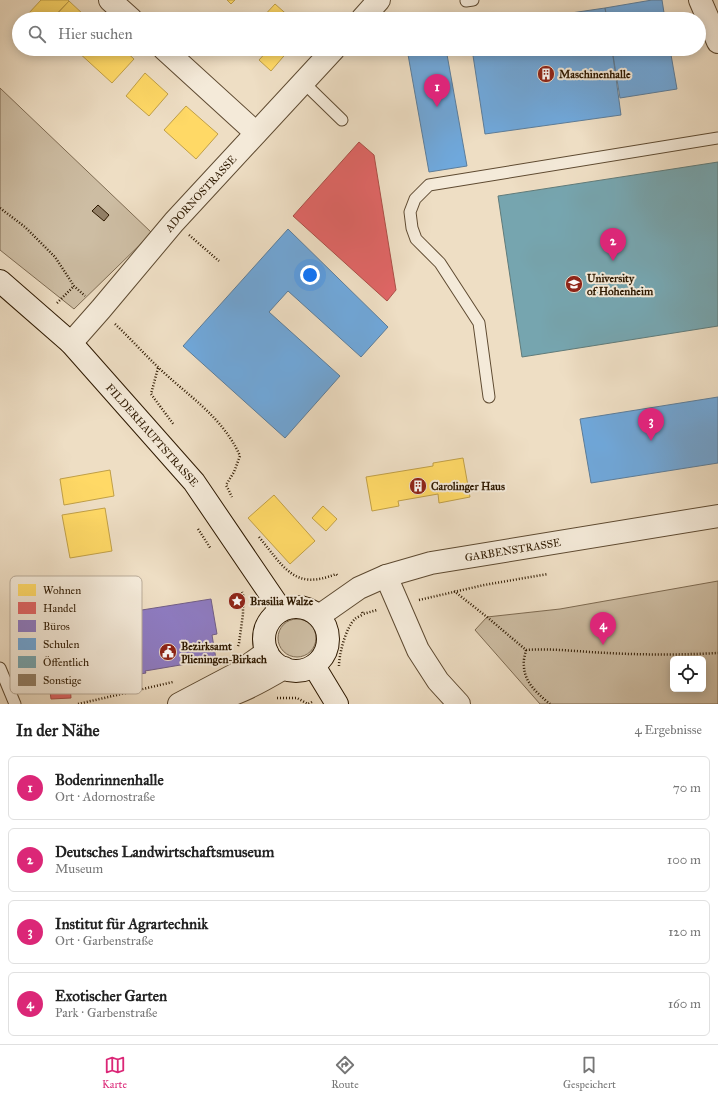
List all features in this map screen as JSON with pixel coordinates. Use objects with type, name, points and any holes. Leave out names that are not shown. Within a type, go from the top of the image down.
[{"type":"street","points":[[110,0],[123,12]]},
{"type":"street","points":[[368,12],[379,0]]},
{"type":"street","points":[[700,0],[705,12]]},
{"type":"street","points":[[706,14],[718,42]]},
{"type":"street","points":[[172,56],[256,133]]},
{"type":"street","name":"ADORNOSTRASSE","points":[[71,342],[101,309],[174,222],[328,56]]},
{"type":"street","name":"FILDERHAUPTSTRASSE","points":[[0,281],[71,342],[194,482],[281,610]]},
{"type":"street","name":"GARBENSTRASSE","points":[[319,616],[349,594],[386,576],[431,563],[718,516]]},
{"type":"street","points":[[386,576],[418,650],[438,681],[459,704]]},
{"type":"street","points":[[301,606],[311,610],[319,616],[326,625],[329,636],[327,648],[322,658],[314,666],[304,670],[294,671],[277,665],[271,659],[264,643],[264,633],[267,624],[273,616],[281,610],[301,606]]},
{"type":"street","points":[[179,704],[236,674],[267,652]]},
{"type":"street","points":[[314,666],[337,704]]},
{"type":"street","points":[[192,704],[212,701],[245,690],[284,668]]},
{"type":"lane","points":[[304,83],[342,120]]},
{"type":"lane","points":[[489,397],[479,323],[440,263],[416,239],[412,228],[410,212],[415,199],[429,185],[718,138]]},
{"type":"lane","points":[[0,668],[10,692]]},
{"type":"lane","points":[[11,694],[15,704]]},
{"type":"path","points":[[0,208],[25,227],[55,257],[74,286],[101,309],[158,368],[209,412],[234,442],[240,456],[234,472],[226,485],[233,498]]},
{"type":"path","points":[[174,222],[219,261]]},
{"type":"path","points":[[151,394],[158,368]]},
{"type":"path","points":[[255,532],[284,567],[295,575],[309,580],[317,580],[336,574]]},
{"type":"path","points":[[349,594],[363,614],[454,591],[548,574]]},
{"type":"path","points":[[454,591],[526,650],[542,649],[666,655],[718,653]]},
{"type":"path","points":[[236,649],[239,643],[243,614],[243,594]]},
{"type":"path","points":[[526,650],[524,666],[527,680],[538,694],[550,704]]},
{"type":"path","points":[[142,690],[180,680]]},
{"type":"path","points":[[78,704],[124,694]]},
{"type":"shaded area","points":[[0,88],[152,233],[74,309],[0,250]]},
{"type":"shaded area","points":[[718,581],[718,704],[540,704],[475,630],[487,617],[560,609]]},
{"type":"shaded area","points":[[297,619],[307,622],[313,628],[316,638],[313,648],[307,654],[297,657],[287,654],[281,648],[278,638],[281,628],[287,622]]},
{"type":"building: Wohnen","points":[[41,0],[69,1],[59,12],[30,12]]},
{"type":"building: Wohnen","points":[[227,0],[235,0],[231,4]]},
{"type":"building: Wohnen","points":[[69,1],[81,12],[59,12]]},
{"type":"building: Wohnen","points":[[275,4],[284,12],[268,12]]},
{"type":"building: Wohnen","points":[[82,56],[131,56],[134,59],[112,83]]},
{"type":"building: Wohnen","points":[[263,56],[284,56],[271,71],[259,60]]},
{"type":"building: Wohnen","points":[[145,73],[168,94],[149,116],[126,96]]},
{"type":"building: Wohnen","points":[[186,106],[218,134],[196,159],[164,130]]},
{"type":"building: Wohnen","name":"Carolinger Haus","points":[[463,458],[470,497],[439,503],[438,494],[398,501],[399,506],[372,511],[366,477],[433,466],[433,463]]},
{"type":"building: Wohnen","points":[[110,470],[114,496],[64,505],[60,479]]},
{"type":"building: Wohnen","points":[[274,495],[315,541],[290,564],[248,518]]},
{"type":"building: Wohnen","points":[[323,506],[337,519],[326,531],[312,518]]},
{"type":"building: Wohnen","points":[[105,508],[112,551],[70,558],[62,515]]},
{"type":"building: Handel","points":[[359,142],[374,155],[396,290],[387,301],[293,216]]},
{"type":"building: Handel","points":[[50,694],[71,694],[71,698],[51,699]]},
{"type":"building: Büros","points":[[211,599],[217,634],[212,635],[216,659],[145,671],[146,673],[142,674],[142,610]]},
{"type":"building: Schulen","points":[[652,0],[662,0],[664,12],[606,12],[605,8]]},
{"type":"building: Schulen","points":[[605,8],[606,12],[578,12]]},
{"type":"building: Schulen","points":[[408,56],[447,56],[467,166],[429,172]]},
{"type":"building: Schulen","name":"Maschinenhalle","points":[[473,56],[613,56],[621,115],[485,134]]},
{"type":"building: Schulen","name":"Maschinenhalle","points":[[613,56],[671,56],[677,89],[620,98]]},
{"type":"building: Schulen","points":[[288,229],[388,327],[361,357],[288,291],[269,312],[340,376],[285,438],[183,346]]},
{"type":"building: Schulen","points":[[718,397],[718,463],[591,483],[580,419]]},
{"type":"building: Öffentlich","points":[[718,162],[718,326],[522,357],[498,196]]},
{"type":"building: Sonstige","points":[[98,205],[109,215],[104,221],[92,211]]},
{"type":"place","name":"Maschinenhalle","points":[[546,74]]},
{"type":"place","name":"Bodenrinnenhalle","points":[[437,107]]},
{"type":"place","name":"Deutsches Landwirtschaftsmuseum","points":[[613,261]]},
{"type":"place","name":"University of Hohenheim","points":[[574,284]]},
{"type":"place","name":"Institut für Agrartechnik","points":[[651,441]]},
{"type":"place","name":"Carolinger Haus","points":[[418,486]]},
{"type":"place","name":"Brasilia Walze","points":[[237,601]]},
{"type":"place","name":"Exotischer Garten","points":[[603,645]]},
{"type":"place","name":"Bezirksamt Plieningen‐Birkach","points":[[168,652]]}]
